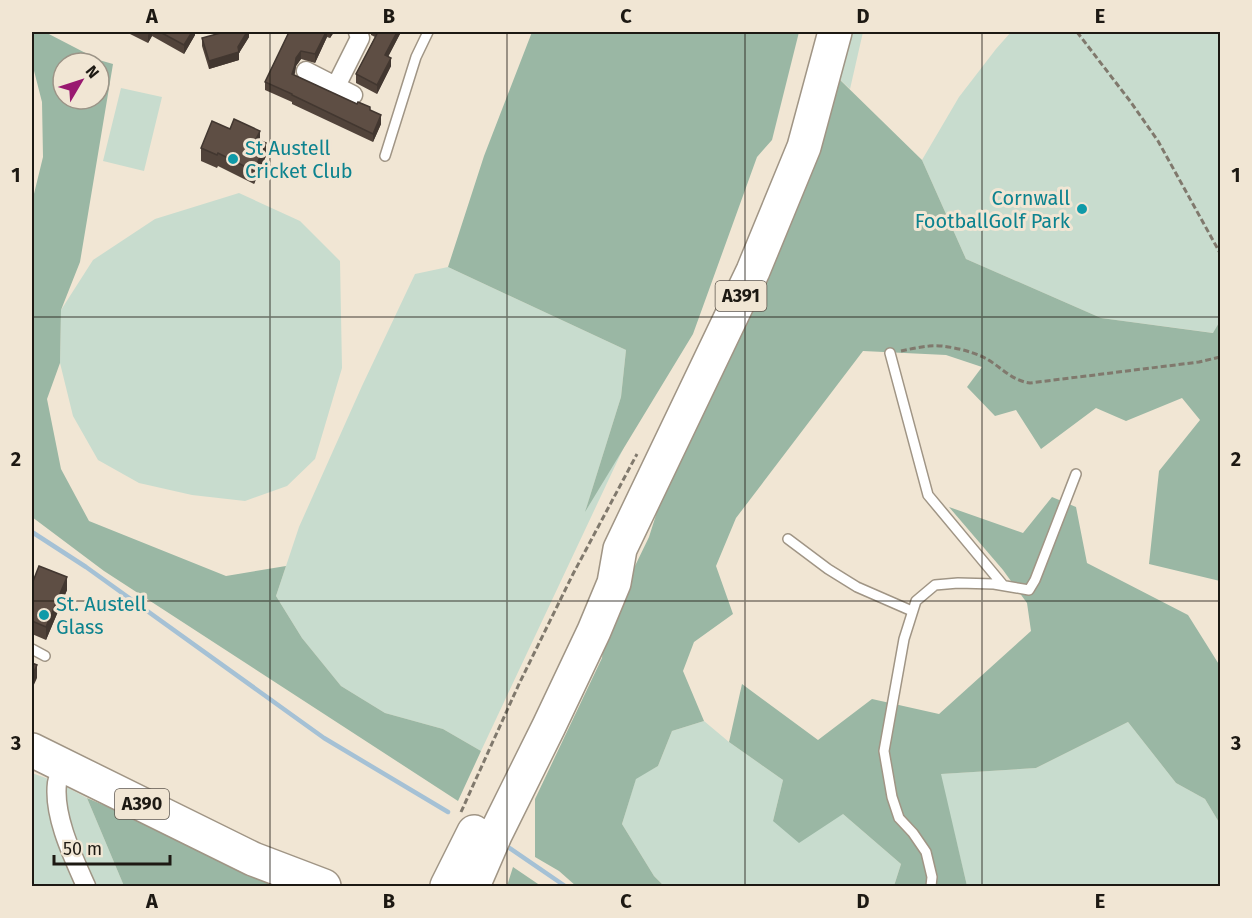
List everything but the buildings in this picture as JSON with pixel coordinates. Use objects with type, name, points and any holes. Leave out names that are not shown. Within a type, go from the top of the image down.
[{"type":"highway","name":"A391","points":[[473,886],[495,835],[598,621],[614,583],[620,549],[753,272],[804,147],[835,32]]},
{"type":"highway","name":"A391","points":[[447,886],[522,738],[596,574],[620,549]]},
{"type":"highway","name":"A390","points":[[32,750],[61,774],[253,859],[324,886]]},
{"type":"highway","name":"A390","points":[[253,859],[293,886]]},
{"type":"street","points":[[336,86],[360,38],[358,32]]},
{"type":"street","points":[[306,70],[353,95]]},
{"type":"street","points":[[61,774],[58,812],[68,845],[86,886]]},
{"type":"lane","points":[[385,156],[416,57],[428,32]]},
{"type":"lane","points":[[890,353],[928,495],[1003,585]]},
{"type":"lane","points":[[931,886],[932,877],[926,852],[899,818],[892,796],[884,751],[904,639],[912,611],[916,601],[935,585],[958,583],[1003,585],[1029,590],[1035,580],[1076,474]]},
{"type":"lane","points":[[788,539],[828,569],[857,586],[912,611]]},
{"type":"lane","points":[[32,650],[45,656]]},
{"type":"path","points":[[1077,32],[1158,141],[1221,253]]},
{"type":"path","points":[[890,353],[931,345],[954,348],[985,358],[1021,382],[1030,383],[1199,362],[1221,357]]},
{"type":"path","points":[[459,816],[519,684],[573,574],[641,447]]},
{"type":"green space","points":[[32,32],[45,32],[82,51],[51,51],[51,111],[105,111],[80,262],[61,310],[60,363],[47,399],[61,469],[89,521],[226,576],[286,566],[276,596],[302,638],[341,686],[385,713],[443,729],[481,751],[458,801],[104,571],[32,517],[32,202],[43,157],[42,102],[32,63]]},
{"type":"green space","points":[[532,32],[799,32],[772,140],[757,157],[693,334],[585,512],[621,397],[626,350],[448,267],[484,156]]},
{"type":"green space","points":[[845,32],[863,32],[850,89],[836,76]]},
{"type":"green space","name":"Cornwall FootballGolf Park","points":[[1011,32],[1220,32],[1220,321],[1214,333],[1101,318],[966,259],[922,160],[959,97]]},
{"type":"green space","points":[[836,76],[922,160],[966,259],[1101,318],[1213,333],[1220,321],[1220,581],[1149,564],[1159,471],[1200,420],[1182,398],[1126,421],[1096,408],[1041,449],[1016,410],[995,416],[967,387],[982,367],[946,355],[863,351],[736,518],[716,566],[733,614],[694,642],[683,671],[704,721],[672,731],[658,766],[636,779],[622,824],[654,876],[664,886],[576,886],[559,871],[535,857],[535,799],[602,658],[605,628],[649,537],[668,477]]},
{"type":"green space","points":[[121,88],[162,97],[144,171],[103,161]]},
{"type":"green space","points":[[239,193],[300,221],[340,261],[342,368],[315,459],[287,486],[245,501],[192,495],[139,483],[98,460],[73,416],[60,363],[61,310],[93,260],[155,219]]},
{"type":"green space","points":[[448,267],[626,350],[621,397],[586,509],[624,447],[481,751],[443,729],[385,713],[341,686],[302,638],[276,596],[299,527],[415,274]]},
{"type":"green space","points":[[1052,497],[1076,507],[1087,563],[1188,615],[1220,666],[1220,824],[1205,799],[1176,783],[1128,722],[1036,768],[941,774],[967,886],[894,886],[901,864],[843,814],[799,843],[773,821],[783,780],[729,742],[742,684],[818,740],[872,699],[939,714],[1031,631],[1027,603],[1003,570],[949,507],[1023,533]]},
{"type":"green space","points":[[704,721],[729,742],[783,780],[773,821],[843,814],[901,864],[894,886],[664,886],[654,876],[622,824],[636,778],[658,766],[672,731]]},
{"type":"green space","points":[[1128,722],[1176,783],[1205,799],[1220,824],[1220,886],[967,886],[940,774],[1036,768]]},
{"type":"green space","points":[[32,773],[57,782],[87,798],[124,886],[32,886]]},
{"type":"green space","points":[[87,798],[216,853],[274,886],[124,886]]},
{"type":"green space","points":[[513,867],[541,886],[507,886]]},
{"type":"waterway","points":[[32,532],[86,567],[324,738],[448,812]]},
{"type":"waterway","points":[[505,845],[565,886]]},
{"type":"place","name":"St Austell Cricket Club","points":[[233,159]]},
{"type":"place","name":"Cornwall FootballGolf Park","points":[[1082,209]]},
{"type":"place","name":"St. Austell Glass","points":[[44,615]]}]
